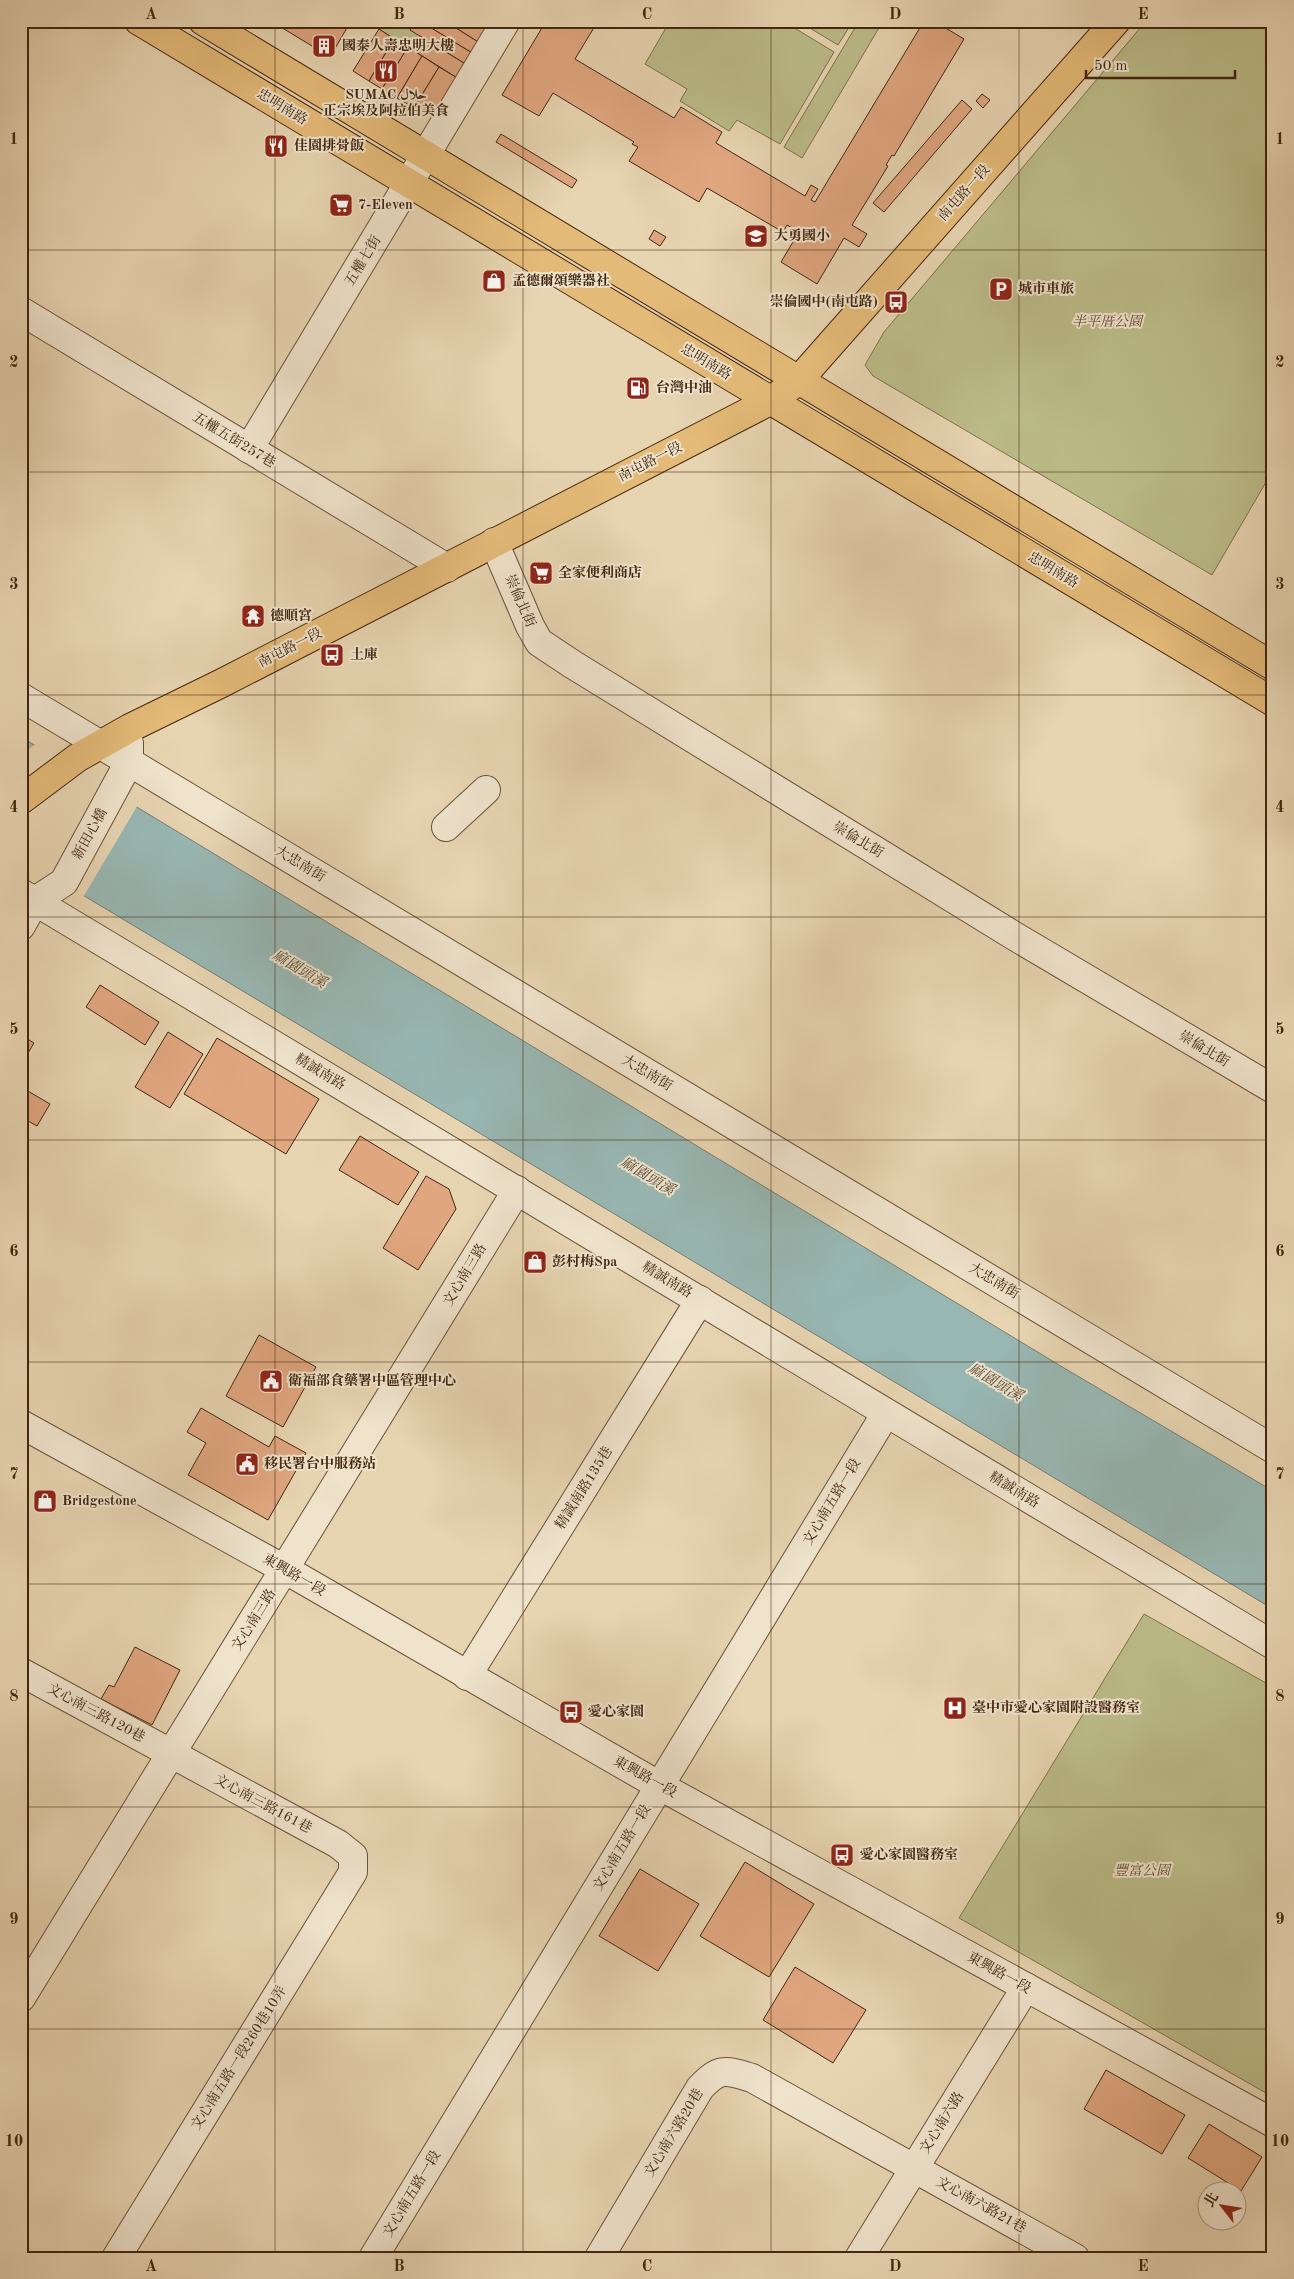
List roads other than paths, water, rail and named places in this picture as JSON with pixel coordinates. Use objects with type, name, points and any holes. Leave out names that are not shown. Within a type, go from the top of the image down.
[{"type":"main road","name":"忠明南路","points":[[139,21],[1273,702]]},
{"type":"main road","points":[[204,21],[1273,666]]},
{"type":"main road","name":"南屯路一段","points":[[21,800],[73,760],[99,744],[447,568],[494,542],[770,401],[798,381],[1116,21]]},
{"type":"street","name":"五權七街","points":[[250,449],[506,21]]},
{"type":"street","name":"五權五街257巷","points":[[21,312],[447,568]]},
{"type":"street","name":"崇倫北街","points":[[494,542],[530,626],[539,642],[1016,938],[1273,1089]]},
{"type":"street","name":"大忠南街","points":[[21,697],[1273,1449]]},
{"type":"street","points":[[129,762],[130,728]]},
{"type":"street","name":"新田心橋","points":[[28,897],[64,882],[129,762]]},
{"type":"street","points":[[446,827],[486,790]]},
{"type":"street","points":[[21,926],[28,897]]},
{"type":"street","name":"精誠南路","points":[[28,897],[1273,1645]]},
{"type":"street","name":"文心南三路","points":[[21,1998],[286,1570],[516,1190]]},
{"type":"street","name":"精誠南路135巷","points":[[467,1676],[700,1300]]},
{"type":"street","name":"文心南五路一段","points":[[373,2258],[886,1413]]},
{"type":"street","name":"東興路一段","points":[[21,1424],[286,1570],[660,1786],[1273,2123]]},
{"type":"street","name":"文心南三路120巷","points":[[21,1672],[171,1754]]},
{"type":"street","name":"文心南三路161巷","points":[[171,1754],[338,1844],[353,1856]]},
{"type":"street","name":"文心南五路一段260巷10弄","points":[[116,2258],[353,1872],[353,1856]]},
{"type":"street","name":"文心南六路","points":[[859,2258],[1026,1988]]},
{"type":"street","name":"文心南六路20巷","points":[[599,2258],[700,2088],[714,2074],[730,2072],[752,2078],[914,2167]]},
{"type":"street","name":"文心南六路21巷","points":[[914,2167],[1075,2258]]},
{"type":"water","name":"麻園頭溪","points":[[21,737],[1064,1368],[1273,1491],[1273,1609],[21,858]]},
{"type":"place","name":"國泰人壽忠明大樓","points":[[324,46]]},
{"type":"place","name":"SUMAC حلال 正宗埃及阿拉伯美食","points":[[386,71]]},
{"type":"place","name":"佳園排骨飯","points":[[276,146]]},
{"type":"place","name":"7-Eleven","points":[[341,205]]},
{"type":"place","name":"大勇國小","points":[[756,236]]},
{"type":"place","name":"孟德爾頌樂器社","points":[[494,281]]},
{"type":"place","name":"城市車旅","points":[[1001,289]]},
{"type":"place","name":"崇倫國中(南屯路)","points":[[896,302]]},
{"type":"place","name":"台灣中油","points":[[638,388]]},
{"type":"place","name":"全家便利商店","points":[[541,573]]},
{"type":"place","name":"德順宮","points":[[253,616]]},
{"type":"place","name":"土庫","points":[[332,655]]},
{"type":"place","name":"彭村梅Spa","points":[[535,1262]]},
{"type":"place","name":"衛福部食藥署中區管理中心","points":[[271,1381]]},
{"type":"place","name":"移民署台中服務站","points":[[247,1464]]},
{"type":"place","name":"Bridgestone","points":[[45,1501]]},
{"type":"place","name":"臺中市愛心家園附設醫務室","points":[[955,1708]]},
{"type":"place","name":"愛心家園","points":[[571,1712]]},
{"type":"place","name":"愛心家園醫務室","points":[[842,1855]]},
{"type":"park label","name":"半平厝公園","points":[[1107,322]]},
{"type":"park label","name":"豐富公園","points":[[1142,1871]]}]
